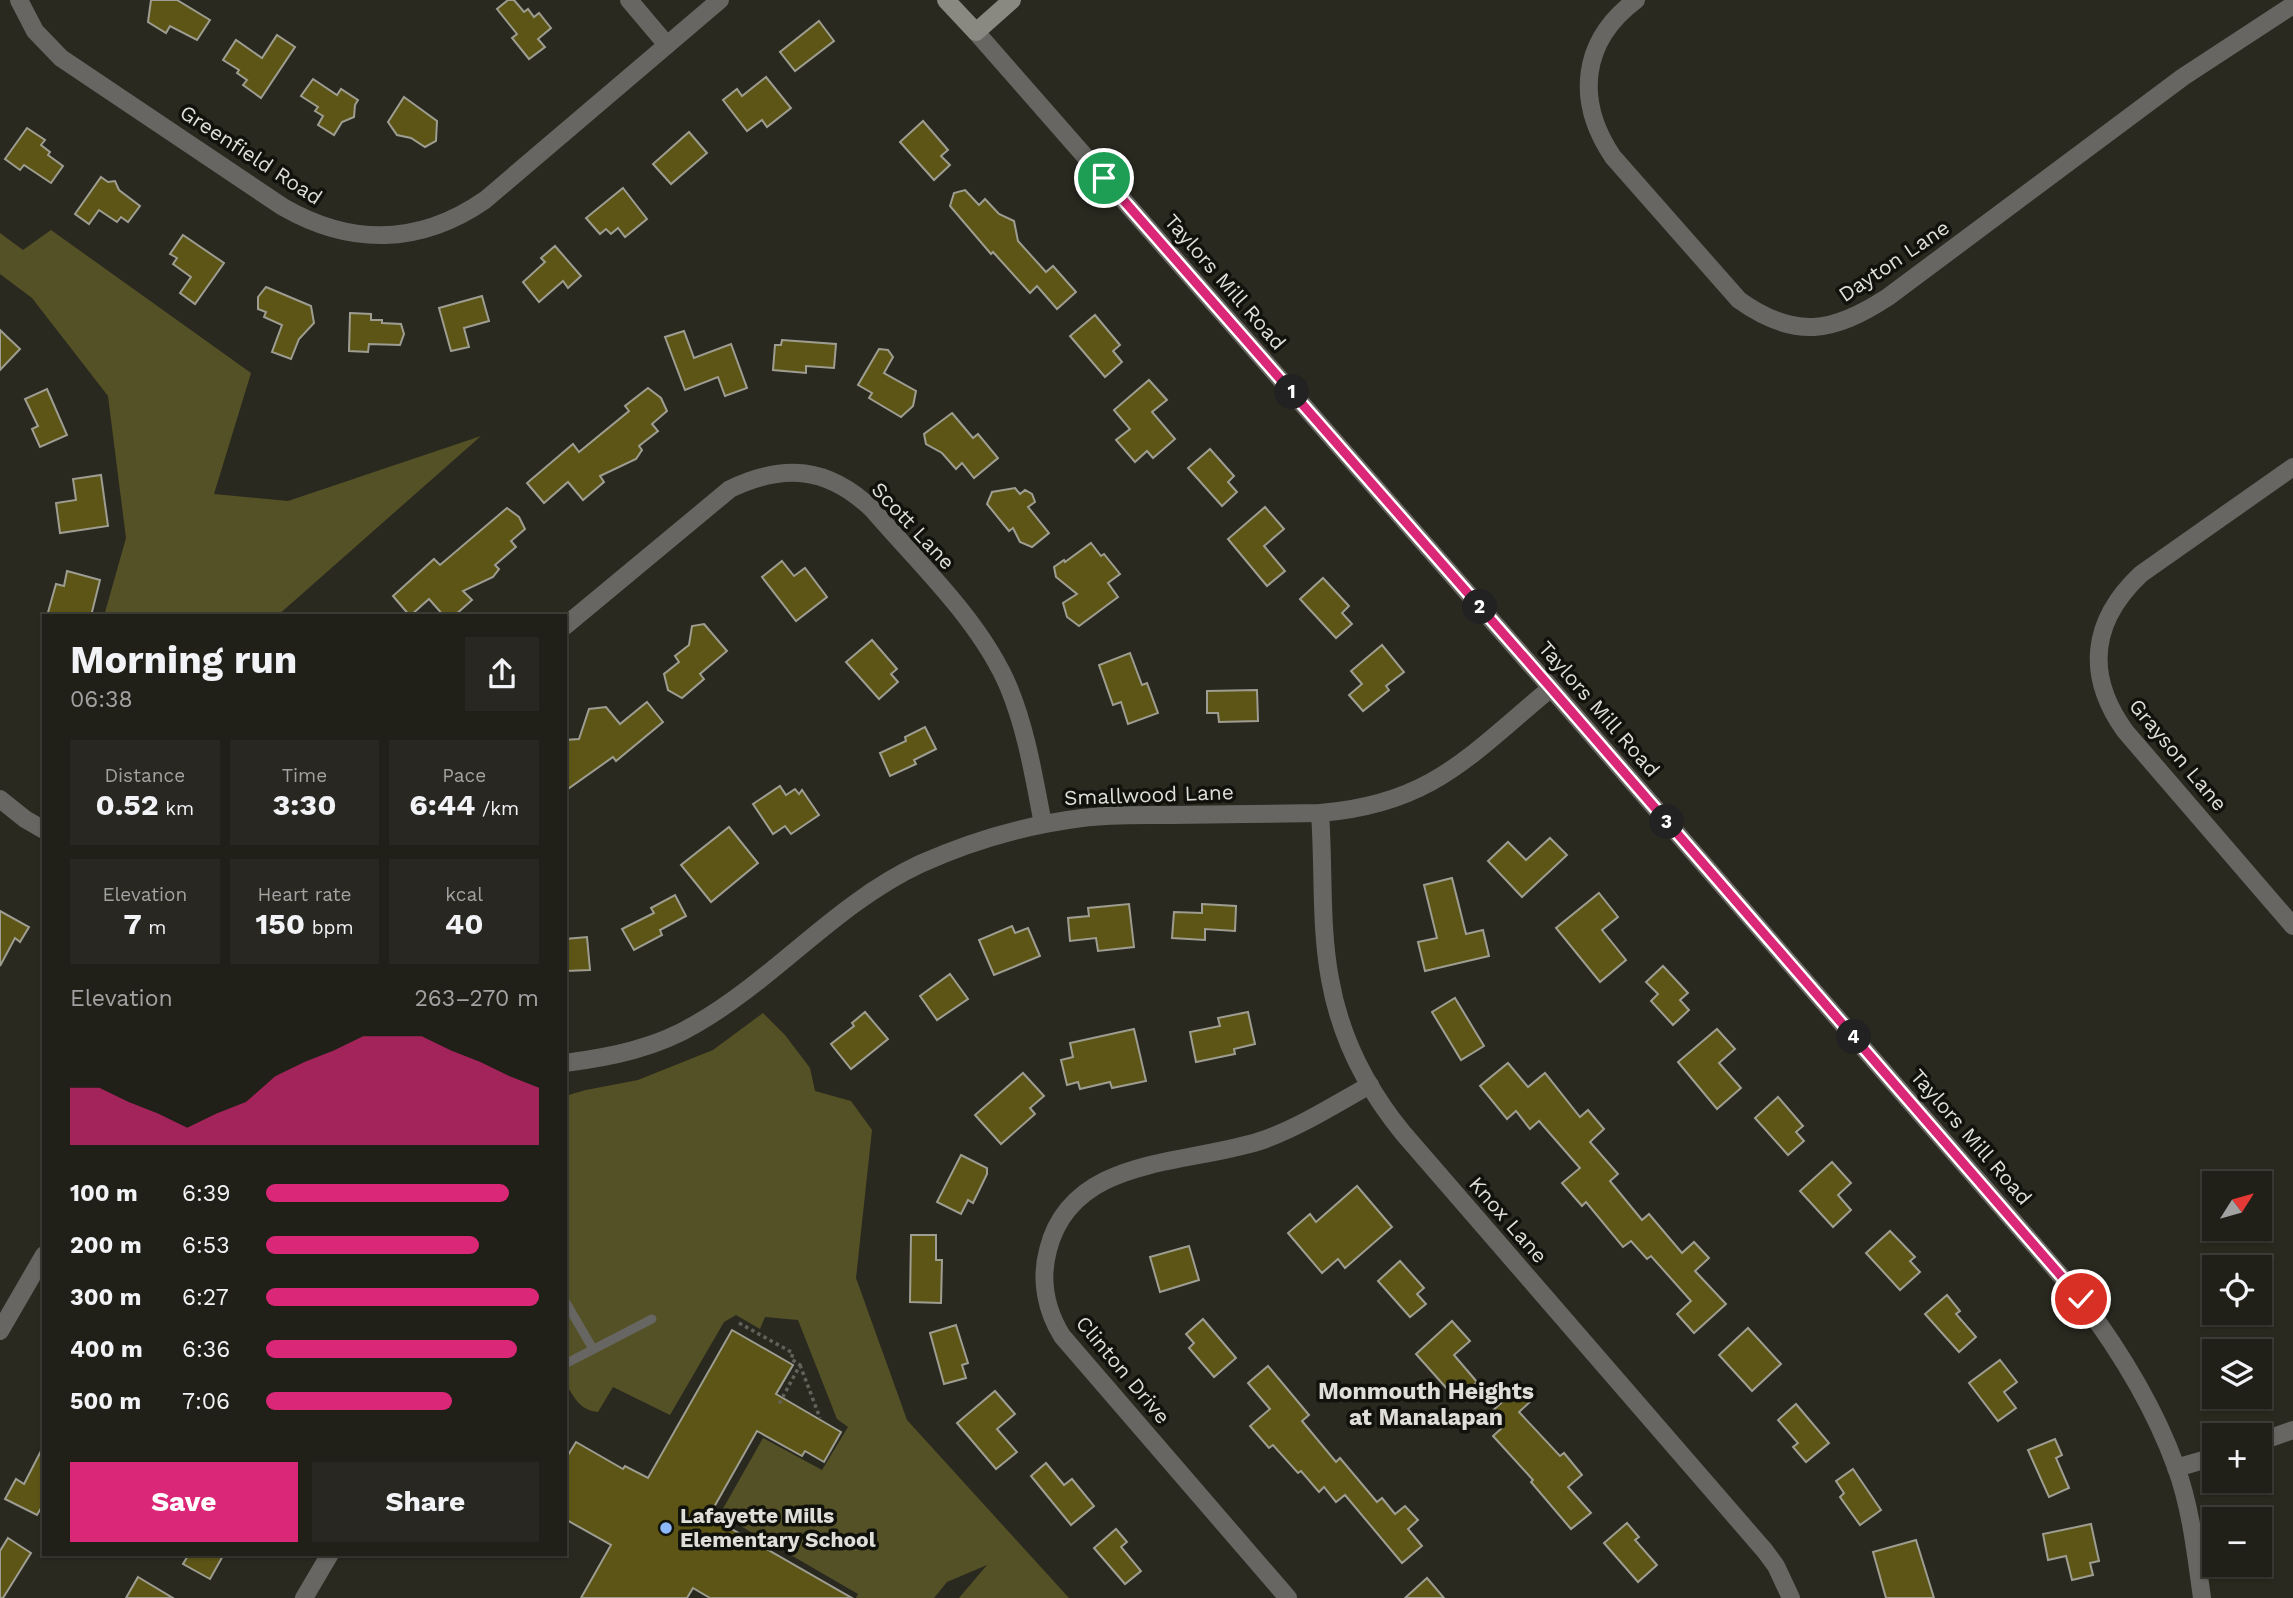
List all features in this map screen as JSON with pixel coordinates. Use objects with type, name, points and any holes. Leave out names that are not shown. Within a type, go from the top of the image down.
[{"type":"street","name":"Greenfield Road","points":[[19,0],[35,31],[61,58],[272,200],[315,224],[369,235],[422,231],[469,211],[720,0]]},
{"type":"street","points":[[629,0],[667,45]]},
{"type":"street","name":"Taylors Mill Road","points":[[946,0],[1551,688],[2081,1299],[2126,1364],[2149,1405],[2176,1468],[2194,1541],[2202,1598]]},
{"type":"street","points":[[976,32],[1012,0]]},
{"type":"street","name":"Dayton Lane","points":[[1636,0],[1612,21],[1592,57],[1589,94],[1592,116],[1602,141],[1613,157],[1739,300],[1775,321],[1811,327],[1839,324],[1860,315],[1888,297],[2183,77],[2293,5]]},
{"type":"street","name":"Grayson Lane","points":[[2293,467],[2141,574],[2124,590],[2105,623],[2098,660],[2100,680],[2108,705],[2124,731],[2293,926]]},
{"type":"street","name":"Scott Lane","points":[[567,624],[730,489],[751,478],[770,473],[793,472],[816,475],[837,483],[872,509],[985,645],[1008,686],[1021,721],[1043,824]]},
{"type":"street","name":"Smallwood Lane","points":[[567,1063],[604,1058],[647,1046],[696,1025],[740,996],[843,910],[884,883],[919,864],[978,841],[1043,824],[1084,817],[1320,813],[1354,810],[1386,803],[1433,782],[1468,759],[1551,688]]},
{"type":"street","points":[[0,799],[24,819],[42,829]]},
{"type":"street","name":"Knox Lane","points":[[1320,813],[1329,978],[1336,1008],[1353,1055],[1370,1085],[1403,1133],[1765,1551],[1776,1566],[1791,1598]]},
{"type":"street","name":"Clinton Drive","points":[[1288,1598],[1062,1336],[1047,1300],[1045,1264],[1055,1230],[1064,1215],[1078,1198],[1096,1184],[1115,1174],[1267,1139],[1370,1085]]},
{"type":"street","points":[[0,1331],[42,1258]]},
{"type":"street","points":[[2272,1437],[2293,1430]]},
{"type":"street","points":[[2176,1468],[2202,1460]]},
{"type":"street","points":[[304,1598],[329,1556]]},
{"type":"lane","points":[[567,1304],[593,1349]]},
{"type":"lane","points":[[567,1363],[652,1319]]},
{"type":"path","points":[[740,1323],[793,1353],[791,1359],[800,1365],[820,1418]]},
{"type":"path","points":[[779,1404],[800,1365]]},
{"type":"shaded area","points":[[51,230],[251,373],[214,494],[288,501],[481,436],[279,614],[105,614],[126,538],[108,396],[32,298],[0,274],[0,233],[23,250]]},
{"type":"shaded area","points":[[763,1013],[785,1035],[810,1068],[815,1091],[851,1101],[872,1130],[856,1278],[907,1420],[1069,1598],[959,1598],[987,1565],[947,1582],[934,1598],[856,1598],[858,1594],[720,1514],[763,1438],[822,1470],[848,1427],[837,1419],[798,1320],[765,1317],[760,1329],[736,1315],[724,1322],[670,1415],[613,1387],[598,1412],[591,1411],[578,1402],[567,1385],[567,1095],[638,1080],[713,1050]]},
{"type":"building","points":[[151,0],[177,0],[210,20],[197,40],[170,26],[166,33],[148,22]]},
{"type":"building","points":[[508,0],[514,0],[524,12],[528,9],[534,17],[539,13],[551,28],[538,39],[545,47],[529,59],[512,38],[517,34],[497,9]]},
{"type":"building","points":[[819,21],[834,41],[795,71],[780,52]]},
{"type":"building","points":[[277,35],[295,47],[261,98],[243,85],[247,80],[237,73],[239,70],[223,60],[236,40],[262,58]]},
{"type":"building","points":[[766,77],[791,108],[767,127],[762,120],[747,131],[723,100],[737,89],[742,96]]},
{"type":"building","points":[[313,79],[337,95],[341,89],[358,100],[354,117],[342,122],[334,135],[318,125],[323,116],[315,111],[318,107],[301,96]]},
{"type":"building","points":[[404,97],[437,121],[436,141],[425,147],[411,138],[397,135],[388,122]]},
{"type":"building","points":[[923,121],[948,150],[941,156],[950,165],[934,180],[900,142]]},
{"type":"building","points":[[27,128],[45,140],[41,145],[50,152],[48,155],[63,166],[51,183],[24,165],[20,170],[5,159]]},
{"type":"building","points":[[689,132],[707,153],[671,184],[653,164]]},
{"type":"building","points":[[101,177],[108,182],[115,181],[119,190],[140,206],[128,222],[121,217],[117,222],[99,210],[89,224],[75,214]]},
{"type":"building","points":[[623,188],[647,219],[625,237],[618,228],[611,234],[606,229],[600,234],[586,218]]},
{"type":"building","points":[[965,190],[979,205],[985,199],[999,214],[1014,221],[1018,241],[1046,272],[1053,266],[1076,292],[1057,309],[1037,286],[1030,293],[993,252],[991,254],[950,206],[954,193]]},
{"type":"building","points":[[183,235],[224,263],[195,304],[180,293],[191,277],[173,264],[177,258],[170,254]]},
{"type":"building","points":[[555,246],[581,276],[568,288],[563,281],[539,302],[523,282],[545,262],[541,258]]},
{"type":"building","points":[[266,287],[311,306],[314,323],[299,339],[291,359],[272,352],[282,325],[264,317],[266,312],[258,309],[258,297]]},
{"type":"building","points":[[482,296],[489,321],[464,328],[469,347],[451,351],[439,308]]},
{"type":"building","points":[[350,313],[371,314],[371,320],[401,324],[404,334],[400,345],[369,344],[368,352],[349,351]]},
{"type":"building","points":[[1095,315],[1120,345],[1113,351],[1122,362],[1105,377],[1070,336]]},
{"type":"building","points":[[0,330],[20,349],[0,370]]},
{"type":"building","points":[[684,331],[694,358],[731,344],[747,388],[725,396],[718,377],[685,390],[665,337]]},
{"type":"building","points":[[782,340],[836,344],[834,368],[806,366],[806,373],[773,370],[775,345],[781,345]]},
{"type":"building","points":[[879,349],[888,350],[893,357],[884,373],[916,391],[913,406],[901,417],[869,398],[872,393],[858,385]]},
{"type":"building","points":[[1149,380],[1167,400],[1152,412],[1175,439],[1153,458],[1147,451],[1135,462],[1116,440],[1130,429],[1114,410]]},
{"type":"building","points":[[648,388],[661,398],[667,411],[652,424],[658,431],[639,446],[642,450],[636,459],[600,476],[604,482],[583,500],[568,482],[544,503],[527,483],[573,444],[579,452],[629,411],[625,406]]},
{"type":"building","points":[[47,389],[67,435],[40,447],[32,429],[38,426],[25,399]]},
{"type":"building","points":[[952,413],[973,438],[978,434],[998,458],[974,478],[962,463],[956,469],[942,453],[926,444],[924,434]]},
{"type":"building","points":[[1210,449],[1234,476],[1228,482],[1237,492],[1222,506],[1188,468]]},
{"type":"building","points":[[101,475],[108,526],[60,533],[56,503],[76,500],[73,479]]},
{"type":"building","points":[[1015,488],[1020,494],[1025,490],[1032,494],[1035,502],[1028,507],[1049,533],[1032,547],[1020,542],[1013,528],[1009,531],[987,504],[992,492]]},
{"type":"building","points":[[1265,507],[1284,529],[1264,546],[1285,571],[1267,586],[1228,539]]},
{"type":"building","points":[[507,508],[519,517],[525,529],[511,541],[516,547],[495,565],[499,569],[493,577],[463,591],[472,600],[456,614],[442,614],[429,599],[412,614],[408,614],[393,596],[434,559],[440,565]]},
{"type":"building","points":[[1091,543],[1120,574],[1108,583],[1118,597],[1079,626],[1067,617],[1063,603],[1077,594],[1056,577],[1054,567]]},
{"type":"building","points":[[782,561],[794,576],[805,568],[827,597],[796,621],[762,577]]},
{"type":"building","points":[[67,571],[100,580],[92,614],[48,614],[56,584],[64,586]]},
{"type":"building","points":[[1323,578],[1349,606],[1342,613],[1352,624],[1336,638],[1300,599]]},
{"type":"building","points":[[704,624],[727,651],[700,674],[704,679],[682,698],[668,690],[664,674],[679,662],[675,656],[689,645],[692,626]]},
{"type":"building","points":[[872,640],[897,669],[891,674],[898,682],[879,699],[846,662]]},
{"type":"building","points":[[1382,645],[1404,672],[1386,686],[1389,690],[1363,711],[1349,695],[1362,684],[1351,671]]},
{"type":"building","points":[[1130,653],[1142,685],[1147,683],[1158,713],[1128,724],[1121,702],[1113,705],[1099,665]]},
{"type":"building","points":[[1257,690],[1258,721],[1219,722],[1218,713],[1207,713],[1207,691]]},
{"type":"building","points":[[647,702],[663,722],[616,761],[613,757],[567,790],[567,740],[579,739],[589,709],[606,707],[620,724]]},
{"type":"building","points":[[925,727],[936,749],[914,760],[916,764],[890,776],[880,753],[906,741],[905,737]]},
{"type":"building","points":[[780,786],[786,795],[795,789],[799,794],[802,790],[819,815],[791,834],[785,826],[773,834],[753,804]]},
{"type":"building","points":[[729,827],[758,863],[711,902],[681,865]]},
{"type":"building","points":[[1550,838],[1567,855],[1522,897],[1488,861],[1508,842],[1526,860]]},
{"type":"building","points":[[1452,878],[1466,934],[1483,930],[1489,956],[1425,971],[1418,942],[1437,938],[1424,885]]},
{"type":"building","points":[[1599,893],[1618,917],[1602,930],[1626,960],[1600,982],[1556,928]]},
{"type":"building","points":[[675,895],[686,916],[660,930],[662,935],[634,950],[622,929],[654,913],[651,908]]},
{"type":"building","points":[[1129,904],[1134,947],[1098,951],[1096,938],[1070,941],[1068,918],[1089,916],[1088,908]]},
{"type":"building","points":[[1202,904],[1236,906],[1235,931],[1205,929],[1205,940],[1172,938],[1174,912],[1202,913]]},
{"type":"building","points":[[0,911],[29,927],[20,942],[15,938],[0,966]]},
{"type":"building","points":[[1012,926],[1015,933],[1028,928],[1040,956],[994,975],[979,940]]},
{"type":"building","points":[[587,937],[590,970],[567,971],[567,939]]},
{"type":"building","points":[[1663,966],[1688,993],[1680,1000],[1689,1010],[1673,1025],[1651,1001],[1658,994],[1646,982]]},
{"type":"building","points":[[950,974],[968,999],[937,1020],[920,996]]},
{"type":"building","points":[[1455,998],[1484,1046],[1461,1060],[1432,1012]]},
{"type":"building","points":[[865,1012],[888,1039],[851,1069],[831,1044],[854,1026],[852,1023]]},
{"type":"building","points":[[1248,1012],[1255,1044],[1234,1049],[1235,1054],[1196,1062],[1190,1032],[1220,1026],[1218,1018]]},
{"type":"building","points":[[1134,1029],[1146,1081],[1112,1088],[1110,1082],[1080,1089],[1078,1082],[1067,1085],[1061,1060],[1073,1057],[1070,1043]]},
{"type":"building","points":[[1717,1029],[1735,1049],[1719,1063],[1741,1088],[1717,1109],[1678,1062]]},
{"type":"building","points":[[1508,1063],[1528,1087],[1545,1073],[1580,1117],[1588,1110],[1604,1129],[1590,1142],[1618,1174],[1610,1181],[1642,1220],[1649,1214],[1682,1253],[1694,1242],[1709,1258],[1695,1271],[1726,1304],[1694,1333],[1677,1314],[1691,1301],[1651,1256],[1647,1259],[1631,1241],[1623,1247],[1586,1202],[1582,1206],[1562,1183],[1580,1168],[1539,1121],[1530,1129],[1516,1111],[1507,1119],[1480,1086]]},
{"type":"building","points":[[1023,1073],[1044,1096],[1030,1108],[1035,1114],[1001,1144],[975,1115]]},
{"type":"building","points":[[1778,1097],[1803,1126],[1796,1132],[1804,1141],[1788,1155],[1755,1118]]},
{"type":"building","points":[[961,1155],[987,1168],[987,1174],[973,1203],[968,1200],[961,1214],[937,1202]]},
{"type":"building","points":[[1832,1162],[1851,1183],[1838,1195],[1851,1210],[1833,1227],[1800,1191]]},
{"type":"building","points":[[1357,1186],[1392,1227],[1345,1268],[1338,1259],[1322,1273],[1288,1233],[1310,1214],[1316,1222]]},
{"type":"building","points":[[1890,1231],[1915,1257],[1910,1261],[1920,1272],[1900,1290],[1866,1253]]},
{"type":"building","points":[[911,1235],[936,1235],[936,1260],[942,1260],[941,1303],[910,1302]]},
{"type":"building","points":[[1189,1246],[1199,1280],[1160,1292],[1150,1257]]},
{"type":"building","points":[[1400,1261],[1424,1288],[1417,1294],[1426,1304],[1410,1317],[1378,1281]]},
{"type":"building","points":[[1947,1295],[1960,1311],[1956,1314],[1976,1337],[1959,1352],[1925,1314]]},
{"type":"building","points":[[1203,1319],[1236,1358],[1214,1377],[1189,1348],[1194,1343],[1186,1334]]},
{"type":"building","points":[[1452,1321],[1470,1341],[1454,1355],[1477,1382],[1457,1400],[1416,1354]]},
{"type":"building","points":[[956,1325],[968,1363],[962,1365],[966,1378],[944,1384],[930,1333]]},
{"type":"building","points":[[1748,1328],[1781,1364],[1752,1391],[1719,1355]]},
{"type":"building","name":"Lafayette Mills Elementary School","points":[[732,1330],[793,1365],[776,1394],[841,1432],[824,1462],[805,1451],[802,1456],[757,1431],[709,1516],[852,1598],[710,1598],[693,1588],[687,1598],[581,1598],[611,1545],[567,1520],[567,1457],[576,1442],[623,1469],[625,1466],[648,1478]]},
{"type":"building","points":[[2000,1360],[2017,1382],[2004,1392],[2016,1408],[1998,1421],[1969,1383]]},
{"type":"building","points":[[1268,1366],[1309,1415],[1302,1421],[1336,1462],[1340,1458],[1377,1502],[1382,1498],[1395,1514],[1405,1506],[1418,1520],[1408,1529],[1422,1546],[1402,1563],[1345,1495],[1336,1502],[1324,1487],[1319,1492],[1273,1445],[1269,1448],[1250,1426],[1270,1409],[1248,1383]]},
{"type":"building","points":[[1520,1386],[1533,1399],[1519,1412],[1560,1456],[1564,1453],[1582,1475],[1568,1487],[1591,1513],[1571,1529],[1531,1482],[1533,1480],[1493,1436],[1503,1427],[1490,1413]]},
{"type":"building","points":[[995,1391],[1015,1414],[997,1429],[1017,1452],[996,1469],[957,1423]]},
{"type":"building","points":[[1796,1404],[1829,1443],[1806,1462],[1793,1447],[1798,1443],[1778,1420]]},
{"type":"building","points":[[2055,1439],[2062,1455],[2056,1458],[2069,1488],[2049,1497],[2028,1450]]},
{"type":"building","points":[[42,1449],[42,1506],[37,1515],[5,1499],[16,1479],[24,1484]]},
{"type":"building","points":[[1046,1463],[1064,1485],[1072,1479],[1094,1506],[1071,1525],[1031,1476]]},
{"type":"building","points":[[1853,1469],[1881,1510],[1860,1525],[1840,1497],[1844,1493],[1836,1481]]},
{"type":"building","points":[[1627,1523],[1639,1537],[1635,1540],[1657,1565],[1638,1582],[1604,1543]]},
{"type":"building","points":[[2091,1524],[2099,1561],[2090,1563],[2093,1575],[2072,1580],[2066,1556],[2048,1560],[2043,1534]]},
{"type":"building","points":[[1116,1529],[1127,1542],[1121,1547],[1141,1571],[1125,1584],[1094,1548]]},
{"type":"building","points":[[8,1538],[31,1553],[3,1598],[0,1598],[0,1551]]},
{"type":"building","points":[[1916,1540],[1934,1598],[1886,1598],[1873,1552]]},
{"type":"building","points":[[188,1556],[223,1556],[210,1579],[183,1564]]},
{"type":"building","points":[[138,1577],[173,1598],[126,1598]]},
{"type":"building","points":[[1427,1578],[1444,1598],[1405,1598]]},
{"type":"place","name":"Lafayette Mills Elementary School","points":[[666,1528]]},
{"type":"district","name":"Monmouth Heights at Manalapan","points":[[1426,1404]]},
{"type":"route","points":[[1104,178],[2081,1299]]}]
